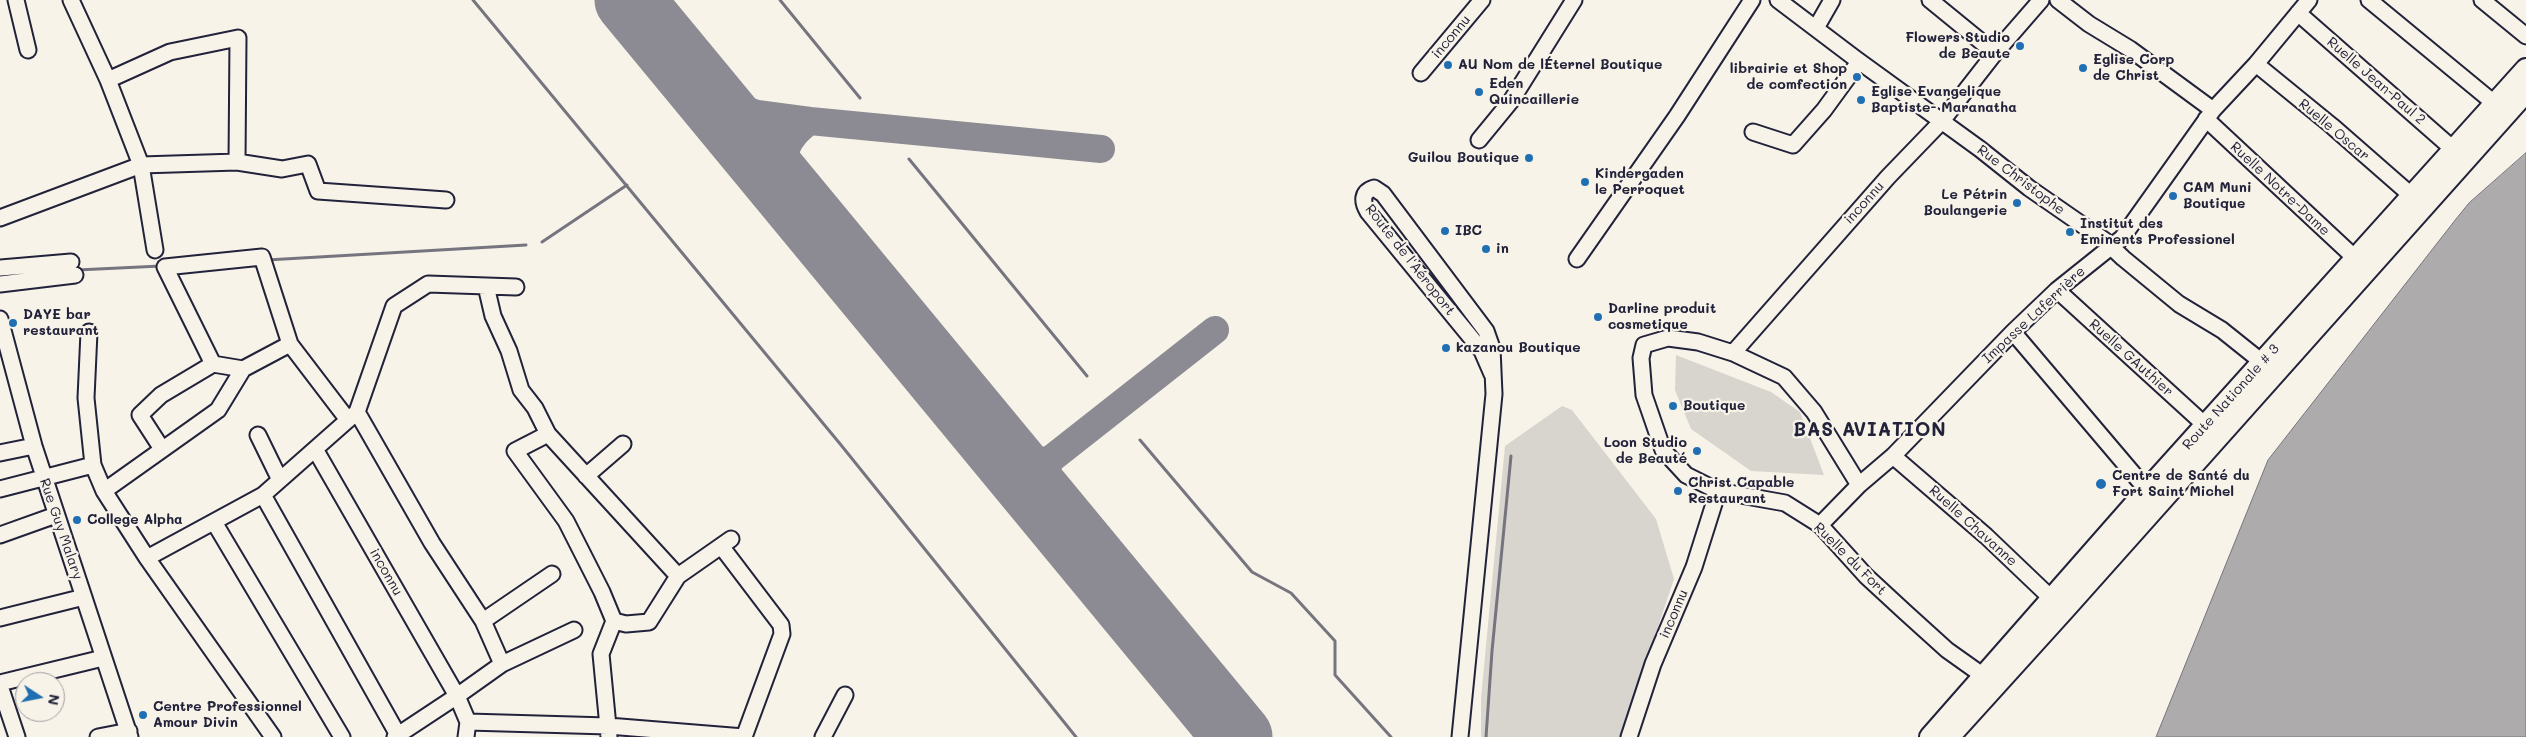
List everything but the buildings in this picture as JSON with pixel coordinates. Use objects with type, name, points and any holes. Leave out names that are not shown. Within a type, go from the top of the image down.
[{"type":"main road","points":[[2501,109],[2526,69]]},
{"type":"main road","points":[[2501,109],[2526,92]]},
{"type":"main road","name":"Route Nationale # 3","points":[[1948,737],[2051,598],[2120,534],[2147,490],[2454,149],[2501,109]]},
{"type":"main road","name":"Route Nationale # 3","points":[[1930,737],[1989,680],[2501,109]]},
{"type":"street","points":[[16,0],[28,50]]},
{"type":"street","points":[[71,0],[108,80],[141,165],[155,250]]},
{"type":"street","name":"inconnu","points":[[1421,73],[1482,0]]},
{"type":"street","points":[[1479,140],[1511,101],[1574,0]]},
{"type":"street","points":[[1577,259],[1677,116],[1752,0]]},
{"type":"street","name":"Rue Christophe","points":[[1778,0],[2029,188],[2111,246],[2179,304],[2222,330],[2262,362]]},
{"type":"street","points":[[1816,28],[1832,0]]},
{"type":"street","points":[[1930,0],[1995,53]]},
{"type":"street","name":"inconnu","points":[[1733,353],[1888,177],[1942,121],[1995,53],[2041,0]]},
{"type":"street","name":"Ruelle Notre-Dame","points":[[2058,0],[2089,24],[2130,49],[2210,115],[2355,258]]},
{"type":"street","name":"Impasse Laferrière","points":[[1820,525],[1859,485],[1893,456],[2013,332],[2057,290],[2122,238],[2210,115],[2256,64],[2309,0]]},
{"type":"street","points":[[2369,0],[2501,109]]},
{"type":"street","points":[[2482,0],[2526,36]]},
{"type":"street","name":"Ruelle Jean-Paul 2","points":[[2298,12],[2454,149]]},
{"type":"street","points":[[108,80],[170,52],[238,38],[237,162]]},
{"type":"street","points":[[1753,132],[1793,145],[1824,110],[1859,62]]},
{"type":"street","name":"Ruelle Oscar","points":[[2256,64],[2332,126],[2412,196]]},
{"type":"street","points":[[0,218],[141,165],[237,162],[282,169],[308,164],[318,191],[446,200]]},
{"type":"street","name":"Route de l'Aéroport","points":[[1460,737],[1494,394],[1492,348],[1486,331],[1383,194],[1374,188],[1368,190],[1364,193],[1363,200],[1368,212],[1482,351],[1492,374]]},
{"type":"street","points":[[213,364],[165,267],[262,257],[290,344],[353,416],[432,544],[483,621],[502,664]]},
{"type":"street","points":[[0,268],[73,269],[0,284]]},
{"type":"street","points":[[147,558],[263,495],[353,416],[394,306],[428,284],[516,286]]},
{"type":"street","points":[[486,286],[494,316],[509,351],[521,390],[535,408],[548,434],[678,576]]},
{"type":"street","name":"Ruelle GAuthier","points":[[2057,290],[2205,425]]},
{"type":"street","name":"Rue Guy Malary","points":[[0,322],[7,368],[130,734]]},
{"type":"street","points":[[89,332],[86,398],[93,465],[104,492],[147,558],[272,737]]},
{"type":"street","points":[[2013,332],[2147,490]]},
{"type":"street","name":"Ruelle du Fort","points":[[1859,485],[1814,412],[1784,378],[1733,353],[1698,342],[1668,338],[1644,345],[1641,358],[1644,395],[1663,450],[1686,475],[1718,491],[1784,503],[1820,525],[1866,576],[1892,600],[1947,650],[1989,680]]},
{"type":"street","points":[[104,492],[218,410],[243,369],[290,344]]},
{"type":"street","points":[[162,450],[140,416],[161,395],[213,364],[243,369]]},
{"type":"street","points":[[548,434],[514,451],[566,521],[602,592],[614,621],[601,654],[609,732]]},
{"type":"street","points":[[258,435],[280,480]]},
{"type":"street","points":[[586,476],[622,444]]},
{"type":"street","points":[[0,453],[34,446]]},
{"type":"street","name":"inconnu","points":[[315,448],[457,696],[467,729],[744,737],[782,634],[781,625],[726,543],[678,576],[649,622],[626,624],[614,621]]},
{"type":"street","name":"Ruelle Chavanne","points":[[1893,456],[1986,536],[2051,598]]},
{"type":"street","points":[[0,489],[93,465]]},
{"type":"street","name":"inconnu","points":[[1629,737],[1653,664],[1694,567],[1718,491]]},
{"type":"street","points":[[263,495],[396,736],[502,664],[574,630]]},
{"type":"street","points":[[0,535],[56,515]]},
{"type":"street","points":[[214,522],[342,737]]},
{"type":"street","points":[[483,621],[552,574]]},
{"type":"street","points":[[0,618],[84,597]]},
{"type":"street","points":[[17,737],[0,684],[103,658]]},
{"type":"street","points":[[823,737],[846,695]]},
{"type":"street","points":[[98,737],[130,734]]},
{"type":"shaded area","points":[[2526,153],[2526,737],[2156,737],[2268,460],[2469,203]]},
{"type":"shaded area","points":[[1676,355],[1771,392],[1800,412],[1824,475],[1751,471],[1691,429],[1675,390]]},
{"type":"shaded area","points":[[1562,406],[1572,410],[1656,519],[1674,579],[1621,737],[1481,737],[1481,698],[1505,446]]},
{"type":"waterway","points":[[473,0],[841,445],[1076,737]]},
{"type":"waterway","points":[[780,0],[860,98]]},
{"type":"waterway","points":[[909,159],[1087,376]]},
{"type":"waterway","points":[[542,242],[627,185]]},
{"type":"waterway","points":[[267,260],[526,245]]},
{"type":"waterway","points":[[77,270],[161,266]]},
{"type":"waterway","points":[[1140,440],[1252,572],[1291,593],[1335,641],[1335,675],[1391,737]]},
{"type":"waterway","points":[[1486,737],[1492,651],[1511,456]]},
{"type":"taxiway","points":[[710,98],[757,114],[810,121],[1101,149]]},
{"type":"taxiway","points":[[782,186],[782,166],[786,149],[795,134],[810,121]]},
{"type":"taxiway","points":[[1046,505],[1042,476],[1051,459],[1215,330]]},
{"type":"taxiway","points":[[1004,454],[1028,466],[1051,459]]},
{"type":"runway","points":[[629,0],[1238,737]]},
{"type":"place","name":"Flowers Studio de Beaute","points":[[2020,46]]},
{"type":"place","name":"AU Nom de lÉternel Boutique","points":[[1448,65]]},
{"type":"place","name":"Eglise Corp de Christ","points":[[2083,68]]},
{"type":"place","name":"librairie et Shop de comfection","points":[[1857,77]]},
{"type":"place","name":"Eden Quincaillerie","points":[[1479,92]]},
{"type":"place","name":"Eglise Evangelique Baptiste- Maranatha","points":[[1861,100]]},
{"type":"place","name":"Guilou Boutique","points":[[1529,158]]},
{"type":"place","name":"Kindergaden le Perroquet","points":[[1585,182]]},
{"type":"place","name":"CAM Muni Boutique","points":[[2173,196]]},
{"type":"place","name":"Le Pétrin Boulangerie","points":[[2017,203]]},
{"type":"place","name":"IBC","points":[[1445,231]]},
{"type":"place","name":"Institut des Eminents Professionel","points":[[2070,232]]},
{"type":"place","name":"in","points":[[1486,249]]},
{"type":"place","name":"Darline produit cosmetique","points":[[1598,317]]},
{"type":"place","name":"DAYE bar restaurant","points":[[13,323]]},
{"type":"place","name":"kazanou Boutique","points":[[1446,348]]},
{"type":"place","name":"Boutique","points":[[1673,406]]},
{"type":"place","name":"Loon Studio de Beauté","points":[[1697,451]]},
{"type":"place","name":"Centre de Santé du Fort Saint Michel","points":[[2101,484]]},
{"type":"place","name":"Christ Capable Restaurant","points":[[1678,491]]},
{"type":"place","name":"College Alpha","points":[[77,520]]},
{"type":"place","name":"Centre Professionnel Amour Divin","points":[[143,715]]},
{"type":"district","name":"BAS AVIATION","points":[[1870,430]]}]
